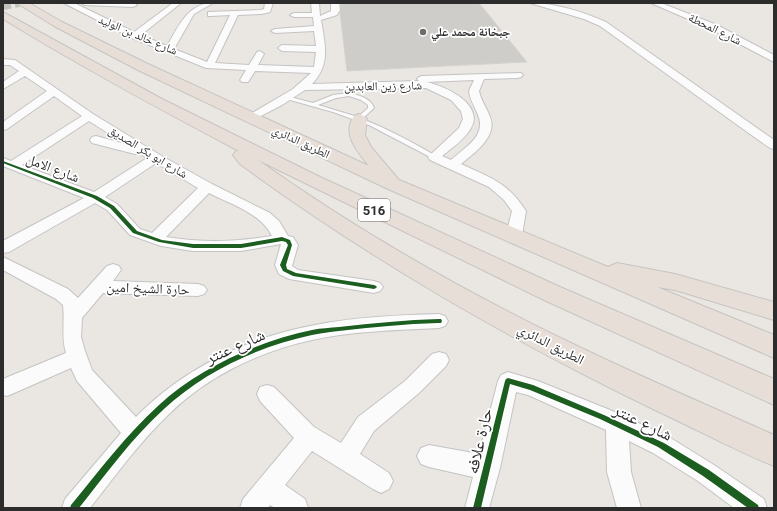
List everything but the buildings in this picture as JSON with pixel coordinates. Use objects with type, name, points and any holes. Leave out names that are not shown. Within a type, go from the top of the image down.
[{"type":"highway","name":"الطريق الدائري","points":[[22,3],[99,46],[395,185],[766,344]]},
{"type":"highway","name":"الطريق الدائري","points":[[3,15],[75,58],[300,175],[575,304],[765,388]]},
{"type":"highway","points":[[359,120],[357,135],[372,158],[395,185]]},
{"type":"highway","name":"الطريق الدائري","points":[[231,139],[246,160],[277,183],[334,222],[417,273],[503,320],[611,375],[774,450]]},
{"type":"highway","name":"الطريق الدائري","points":[[586,267],[634,273],[675,282],[769,309]]},
{"type":"street","points":[[85,3],[135,4]]},
{"type":"street","points":[[135,36],[177,3]]},
{"type":"street","points":[[210,14],[235,14],[266,11],[269,3],[260,3]]},
{"type":"street","points":[[251,118],[304,87],[317,71],[320,45],[315,3]]},
{"type":"street","points":[[275,31],[293,30],[334,13],[336,10],[335,3]]},
{"type":"street","points":[[534,3],[593,16],[611,23],[774,136]]},
{"type":"street","points":[[545,3],[603,24],[774,145]]},
{"type":"street","name":"شارع المحطة","points":[[655,3],[714,27],[774,59]]},
{"type":"street","name":"شارع المحطة","points":[[664,3],[724,27],[774,54]]},
{"type":"street","name":"شارع خالد بن الوليد","points":[[73,4],[135,36],[209,66]]},
{"type":"street","points":[[102,20],[135,4]]},
{"type":"street","points":[[169,49],[191,13],[211,4]]},
{"type":"street","points":[[209,66],[235,14]]},
{"type":"street","points":[[293,30],[292,21],[294,14],[317,20]]},
{"type":"street","points":[[282,45],[320,45]]},
{"type":"street","points":[[245,80],[260,54]]},
{"type":"street","name":"شارع ابو بكر الصديق","points":[[8,62],[26,71],[53,92],[156,158],[265,216],[274,224],[282,239],[288,241],[290,245],[283,265],[285,270],[295,275],[374,287]]},
{"type":"street","name":"شارع زين العابدين","points":[[209,66],[317,71],[347,80],[518,75]]},
{"type":"street","points":[[3,86],[26,71]]},
{"type":"street","points":[[452,165],[479,141],[485,132],[484,114],[474,90],[480,77]]},
{"type":"street","name":"شارع زين العابدين","points":[[304,87],[427,85],[436,87],[459,101]]},
{"type":"street","points":[[3,127],[53,92]]},
{"type":"street","points":[[459,101],[477,100]]},
{"type":"street","points":[[459,101],[466,110],[468,118],[466,126],[434,157],[494,184],[509,197],[518,210],[518,220],[514,235]]},
{"type":"street","points":[[8,164],[89,116]]},
{"type":"street","points":[[96,140],[135,150],[144,150]]},
{"type":"street","points":[[5,245],[95,196],[156,158]]},
{"type":"street","name":"شارع الامل","points":[[8,164],[95,196],[112,207],[135,232],[155,239],[193,246],[241,246],[282,239]]},
{"type":"street","points":[[155,239],[208,187]]},
{"type":"street","points":[[3,263],[62,294],[71,302],[73,316],[72,337],[77,357],[84,375],[136,433]]},
{"type":"street","name":"حارة الشيخ امين","points":[[73,316],[113,270]]},
{"type":"street","name":"حارة الشيخ امين","points":[[98,287],[198,290]]},
{"type":"street","name":"شارع عنتر","points":[[74,508],[136,433],[162,406],[208,372],[263,347],[308,333],[364,326],[439,321]]},
{"type":"street","points":[[6,387],[77,357]]},
{"type":"street","points":[[344,458],[366,424],[412,387],[440,360]]},
{"type":"street","name":"شارع عنتر","points":[[508,381],[531,388],[661,444],[706,473],[755,508]]},
{"type":"street","name":"حارة علافه","points":[[477,508],[488,468],[508,381]]},
{"type":"street","points":[[267,394],[310,436],[381,481]]},
{"type":"street","points":[[617,424],[619,472],[629,508]]},
{"type":"street","points":[[252,508],[310,436]]},
{"type":"street","points":[[429,456],[488,468]]},
{"type":"street","points":[[268,488],[296,508]]},
{"type":"lane","points":[[313,105],[338,94],[352,94],[370,104],[371,108],[359,120]]},
{"type":"lane","points":[[286,98],[313,105],[382,129],[434,157]]},
{"type":"tunnel","points":[[3,6],[19,3]]},
{"type":"cycle path","points":[[3,162],[95,197],[112,207],[135,232],[161,241],[193,246],[241,246],[282,239],[288,241],[290,245],[283,265],[285,270],[295,275],[374,287]]},
{"type":"cycle path","points":[[74,508],[127,443],[149,419],[176,394],[211,371],[248,353],[287,339],[314,332],[377,325],[439,321]]},
{"type":"cycle path","points":[[477,508],[508,381],[531,387],[602,417],[661,445],[706,473],[755,508]]},
{"type":"place","name":"جبخانة محمد علي","points":[[423,32]]}]
